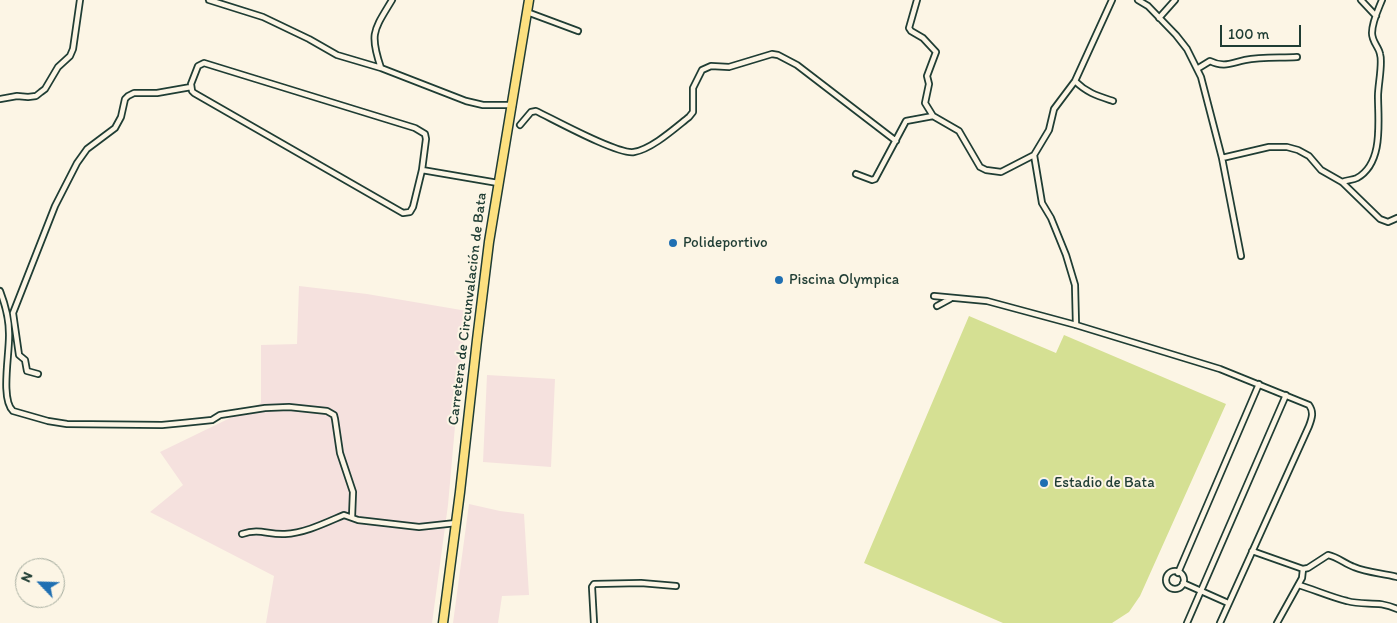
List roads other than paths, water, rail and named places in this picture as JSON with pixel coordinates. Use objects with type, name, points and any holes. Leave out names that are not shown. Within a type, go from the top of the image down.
[{"type":"main road","name":"Carretera de Circunvalación de Bata","points":[[443,623],[478,324],[498,183],[513,105],[529,0]]},
{"type":"street","points":[[0,99],[36,96],[45,89],[56,71],[70,56],[73,49],[80,0]]},
{"type":"street","points":[[209,0],[263,17],[337,55],[381,68],[466,101],[488,106],[513,105]]},
{"type":"street","points":[[381,68],[373,41],[378,24],[392,0]]},
{"type":"street","points":[[917,0],[909,28],[910,31],[923,38],[936,52],[926,76],[929,84],[924,100],[933,116],[960,131],[980,166],[992,172],[1001,172],[1034,155],[1049,130],[1054,109],[1075,82],[1112,0]]},
{"type":"street","points":[[1138,0],[1148,6],[1176,34],[1187,49],[1197,69],[1222,158],[1241,256]]},
{"type":"street","points":[[1159,18],[1175,0]]},
{"type":"street","points":[[1361,0],[1376,16]]},
{"type":"street","points":[[1342,182],[1356,178],[1365,171],[1372,163],[1376,147],[1379,120],[1380,54],[1372,34],[1373,25],[1382,0]]},
{"type":"street","points":[[527,12],[578,31]]},
{"type":"street","points":[[520,125],[531,112],[536,111],[609,146],[632,152],[645,148],[689,117],[693,112],[693,88],[699,75],[706,68],[711,66],[730,67],[772,54],[798,65],[896,141]]},
{"type":"street","points":[[1197,69],[1210,61],[1219,65],[1231,65],[1244,60],[1297,57]]},
{"type":"street","points":[[204,63],[415,128],[425,134],[422,170],[413,207],[410,212],[402,213],[194,93],[190,87],[198,66],[204,63]]},
{"type":"street","points":[[1075,82],[1091,94],[1114,100]]},
{"type":"street","points":[[38,374],[28,371],[25,360],[19,355],[13,313],[55,206],[77,163],[87,149],[116,128],[121,117],[125,99],[128,96],[134,93],[190,87]]},
{"type":"street","points":[[856,174],[872,180],[877,178],[908,120],[933,116]]},
{"type":"street","points":[[1222,158],[1269,147],[1287,147],[1298,150],[1309,156],[1321,170],[1342,182],[1380,219],[1388,222],[1397,218]]},
{"type":"street","points":[[1034,155],[1042,203],[1051,218],[1066,255],[1075,285],[1076,325]]},
{"type":"street","points":[[422,170],[498,183]]},
{"type":"street","points":[[0,291],[5,305],[10,332],[4,363],[4,399],[8,408],[48,421],[67,424],[162,425],[212,420],[220,414],[264,408],[289,407],[327,411],[334,415],[340,453],[353,492],[352,517]]},
{"type":"street","points":[[934,296],[987,301],[1076,325],[1220,369],[1286,395],[1308,405],[1312,409],[1312,416],[1220,623]]},
{"type":"street","points":[[937,306],[951,298]]},
{"type":"street","points":[[1178,572],[1259,384]]},
{"type":"street","points":[[1188,623],[1286,395]]},
{"type":"street","points":[[242,534],[258,531],[286,534],[316,527],[344,515],[358,520],[418,527],[456,523]]},
{"type":"street","points":[[1252,551],[1303,569],[1308,568],[1328,555],[1335,556],[1351,566],[1362,570],[1397,577]]},
{"type":"street","points":[[1277,623],[1299,585],[1303,569]]},
{"type":"street","points":[[1178,572],[1183,578],[1183,584],[1179,588],[1174,589],[1167,585],[1166,579],[1169,574],[1178,572]]},
{"type":"street","points":[[594,623],[592,588],[594,584],[641,583],[676,586]]},
{"type":"street","points":[[1183,584],[1228,603]]},
{"type":"street","points":[[1299,585],[1349,602],[1388,604],[1397,609]]},
{"type":"place","name":"Polideportivo","points":[[673,243]]},
{"type":"place","name":"Piscina Olympica","points":[[779,280]]},
{"type":"place","name":"Estadio de Bata","points":[[1044,483]]}]
